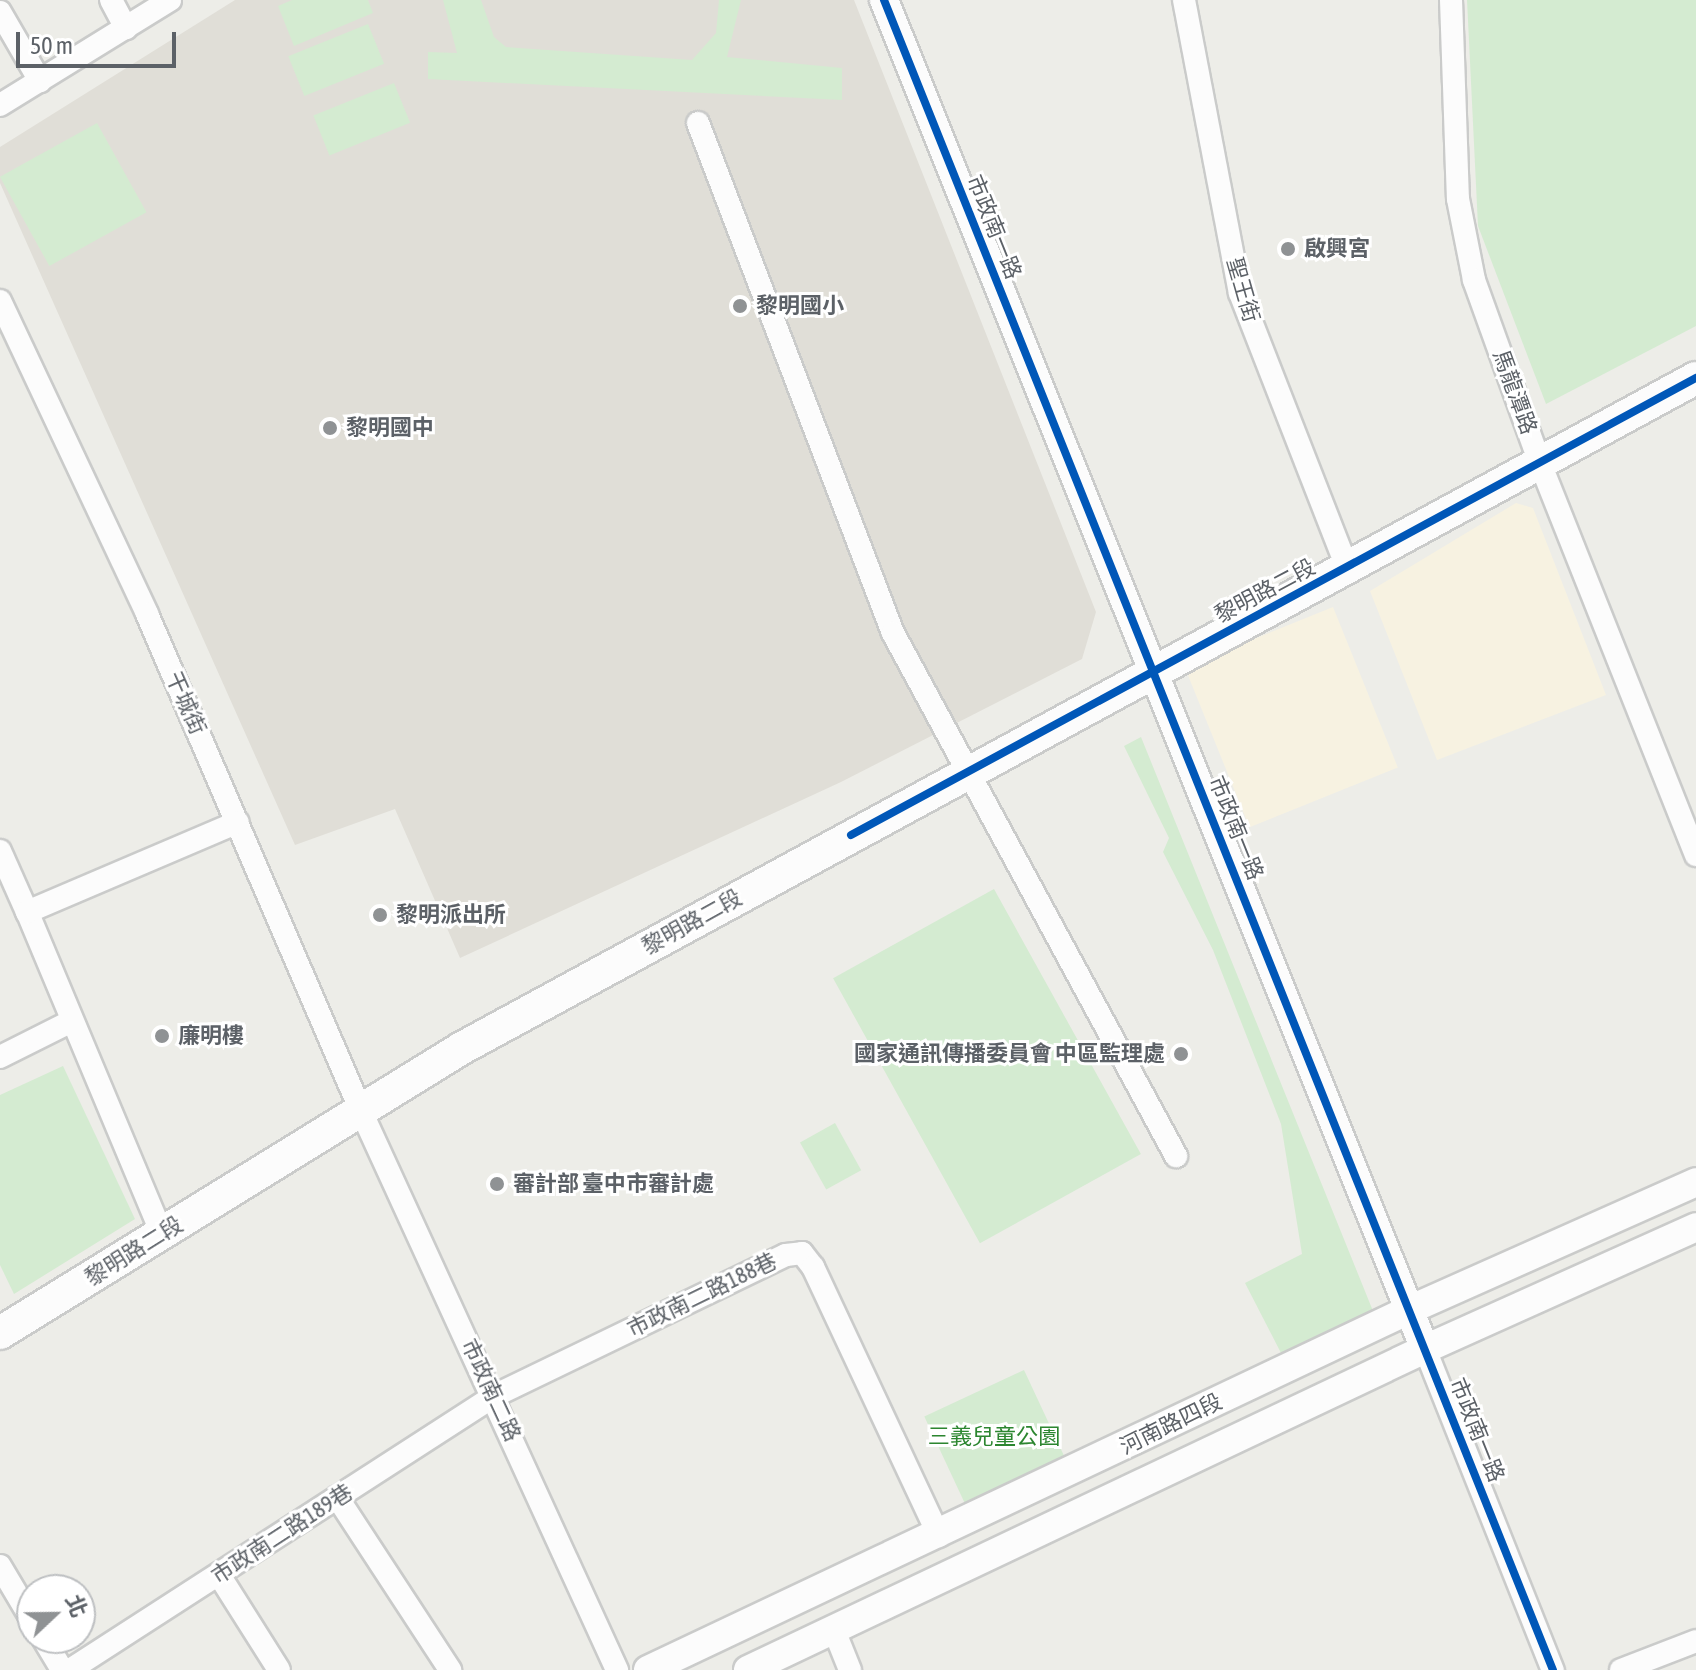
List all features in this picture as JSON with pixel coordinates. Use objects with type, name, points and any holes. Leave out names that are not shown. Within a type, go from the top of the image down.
[{"type":"main road","name":"黎明路二段","points":[[0,1333],[462,1048],[1696,378]]},
{"type":"street","points":[[111,0],[126,28]]},
{"type":"street","points":[[0,105],[170,0]]},
{"type":"street","name":"市政南一路","points":[[884,0],[1553,1670]]},
{"type":"street","name":"聖王街","points":[[1184,0],[1240,293],[1347,568]]},
{"type":"street","name":"馬龍潭路","points":[[1451,0],[1458,199],[1474,280],[1540,463],[1696,855]]},
{"type":"street","points":[[0,12],[40,81]]},
{"type":"street","points":[[698,123],[893,633],[971,770],[1016,867],[1176,1156]]},
{"type":"street","name":"干城街","points":[[0,301],[238,822],[361,1111]]},
{"type":"street","points":[[27,912],[238,822]]},
{"type":"street","points":[[0,851],[162,1234]]},
{"type":"street","points":[[0,1057],[72,1021]]},
{"type":"street","name":"市政南二路","points":[[361,1111],[617,1670]]},
{"type":"street","name":"河南路四段","points":[[648,1670],[939,1536],[1409,1310],[1696,1182]]},
{"type":"street","name":"河南路四段","points":[[748,1670],[1425,1349],[1696,1227]]},
{"type":"street","name":"市政南二路188巷","points":[[494,1396],[786,1255],[802,1253],[939,1536]]},
{"type":"street","name":"市政南二路189巷","points":[[70,1670],[494,1396]]},
{"type":"street","points":[[337,1497],[450,1670]]},
{"type":"street","points":[[0,1566],[16,1593]]},
{"type":"street","points":[[219,1575],[279,1670]]},
{"type":"street","points":[[834,1630],[850,1670]]},
{"type":"street","points":[[1621,1670],[1696,1641]]},
{"type":"shaded area","points":[[235,0],[854,0],[1096,612],[1082,659],[841,782],[460,958],[395,809],[295,845],[0,183],[0,147]]},
{"type":"shaded area","points":[[1516,503],[1533,508],[1606,695],[1437,760],[1370,591]]},
{"type":"shaded area","points":[[1333,607],[1398,767],[1249,827],[1185,667]]},
{"type":"green space","points":[[292,0],[368,0],[373,13],[294,46],[278,6]]},
{"type":"green space","points":[[443,0],[481,0],[494,37],[506,47],[692,60],[716,33],[719,0],[741,0],[727,57],[842,68],[842,100],[428,79],[428,52],[457,53]]},
{"type":"green space","points":[[1467,0],[1696,0],[1696,326],[1546,404],[1478,226]]},
{"type":"green space","points":[[368,24],[384,64],[304,96],[288,56]]},
{"type":"green space","points":[[394,83],[410,123],[329,155],[313,116]]},
{"type":"green space","points":[[97,123],[146,212],[49,266],[0,177]]},
{"type":"green space","points":[[1141,737],[1373,1311],[1281,1353],[1245,1283],[1302,1254],[1281,1124],[1213,950],[1163,852],[1169,838],[1124,746]]},
{"type":"green space","points":[[994,889],[1141,1154],[980,1243],[833,978]]},
{"type":"green space","points":[[63,1066],[135,1219],[14,1294],[0,1265],[0,1095]]},
{"type":"green space","points":[[835,1123],[861,1170],[826,1190],[800,1142]]},
{"type":"green space","name":"三義兒童公園","points":[[1024,1370],[1064,1456],[964,1503],[924,1416]]},
{"type":"cycle path","points":[[884,0],[1553,1670]]},
{"type":"cycle path","points":[[851,835],[1696,378]]},
{"type":"place","name":"啟興宮","points":[[1288,249]]},
{"type":"place","name":"黎明國小","points":[[740,306]]},
{"type":"place","name":"黎明國中","points":[[330,428]]},
{"type":"place","name":"黎明派出所","points":[[380,915]]},
{"type":"place","name":"廉明樓","points":[[162,1036]]},
{"type":"place","name":"國家通訊傳播委員會 中區監理處","points":[[1181,1054]]},
{"type":"place","name":"審計部 臺中市審計處","points":[[497,1184]]}]
